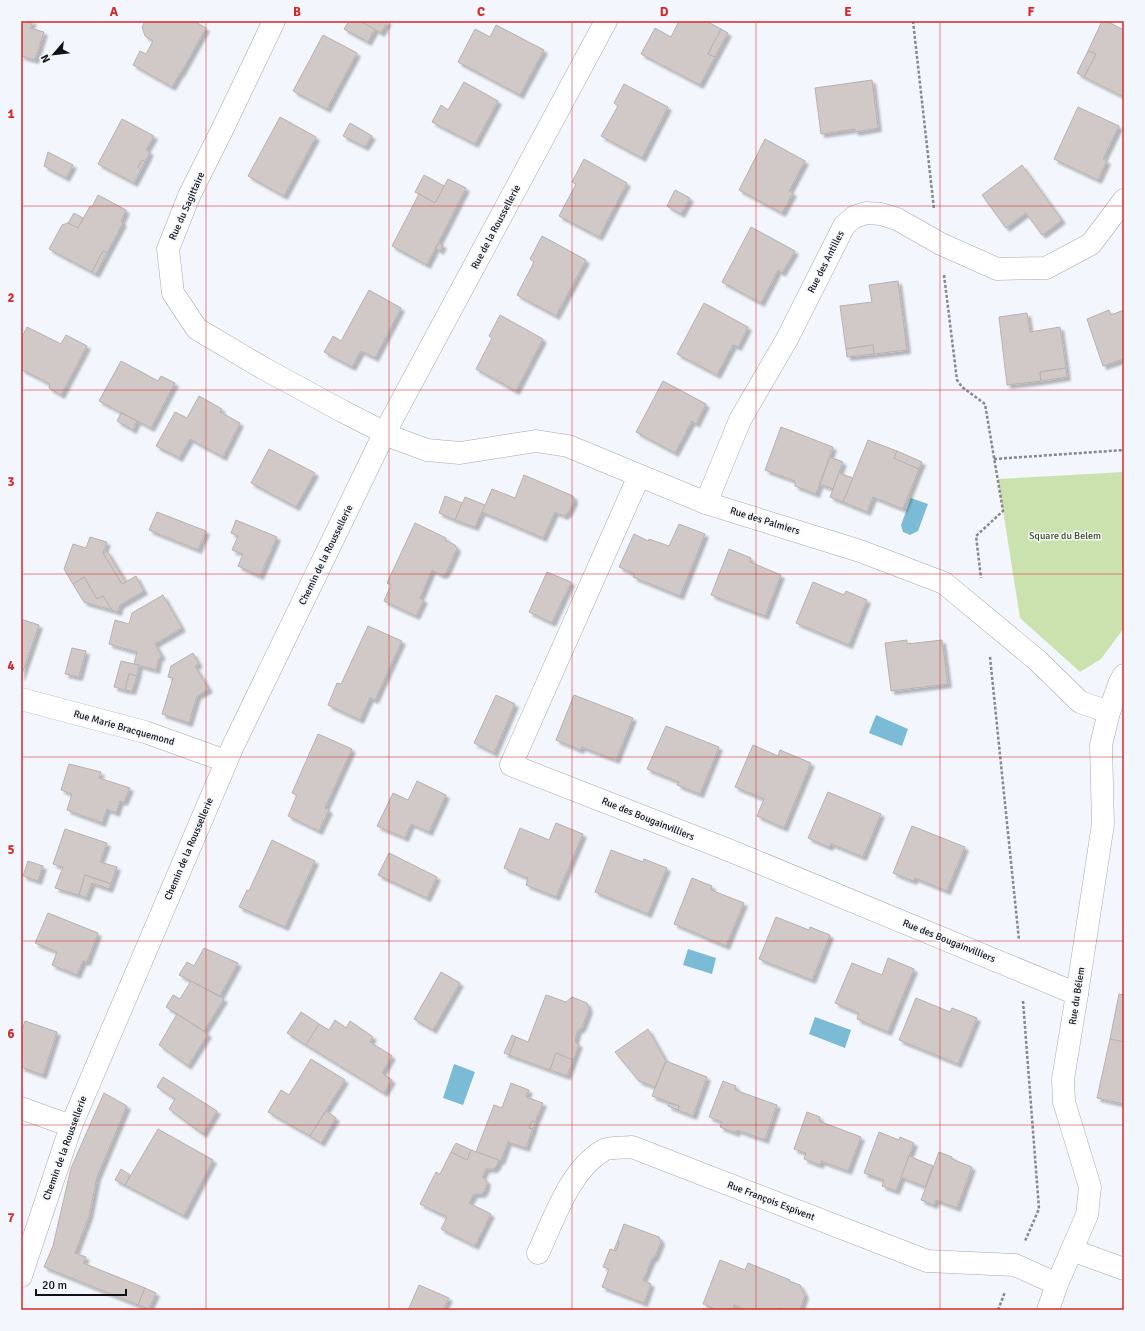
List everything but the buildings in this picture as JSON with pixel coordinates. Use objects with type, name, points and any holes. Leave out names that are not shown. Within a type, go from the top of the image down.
[{"type":"street","name":"Rue du Sagittaire","points":[[274,21],[224,128],[189,196],[168,249],[173,293],[197,329],[263,368],[384,432]]},
{"type":"street","name":"Rue de la Roussellerie","points":[[384,432],[606,21]]},
{"type":"street","name":"Rue des Antilles","points":[[706,503],[740,420],[787,339],[844,226],[854,217],[866,213],[881,214],[897,219],[941,244],[997,269],[1046,268],[1090,244],[1124,200]]},
{"type":"street","name":"Rue des Palmiers","points":[[384,432],[427,450],[460,453],[536,441],[568,446],[706,503],[860,551],[944,583],[1036,660],[1080,702],[1108,712]]},
{"type":"street","name":"Chemin de la Roussellerie","points":[[21,1276],[71,1126],[226,761],[384,432]]},
{"type":"street","name":"Rue des Bougainvilliers","points":[[639,476],[512,765],[738,854],[1077,994]]},
{"type":"street","name":"Rue du Bélem","points":[[1048,1310],[1057,1284],[1087,1215],[1090,1187],[1064,1102],[1063,1079],[1102,824],[1101,745],[1108,712],[1124,675]]},
{"type":"street","name":"Rue Marie Bracquemond","points":[[21,699],[145,732],[226,761]]},
{"type":"street","points":[[21,1108],[71,1126]]},
{"type":"street","name":"Rue François Espivent","points":[[538,1253],[566,1192],[583,1166],[605,1149],[632,1147],[927,1262],[1015,1265],[1057,1284]]},
{"type":"street","points":[[1072,1250],[1124,1269]]},
{"type":"path","points":[[913,21],[936,226],[941,244],[957,380],[962,388],[985,404],[1003,511],[976,536],[986,618]]},
{"type":"path","points":[[994,459],[1124,450]]},
{"type":"green space","name":"Square du Belem","points":[[1124,472],[1124,628],[1101,659],[1080,672],[1020,618],[998,479]]},
{"type":"water","points":[[911,498],[928,504],[918,531],[910,535],[903,532],[901,525]]},
{"type":"water","points":[[876,715],[908,729],[902,746],[869,733]]},
{"type":"water","points":[[688,949],[716,958],[712,974],[683,965]]},
{"type":"water","points":[[815,1017],[851,1030],[845,1048],[809,1034]]},
{"type":"water","points":[[454,1064],[475,1072],[463,1105],[443,1098]]}]
